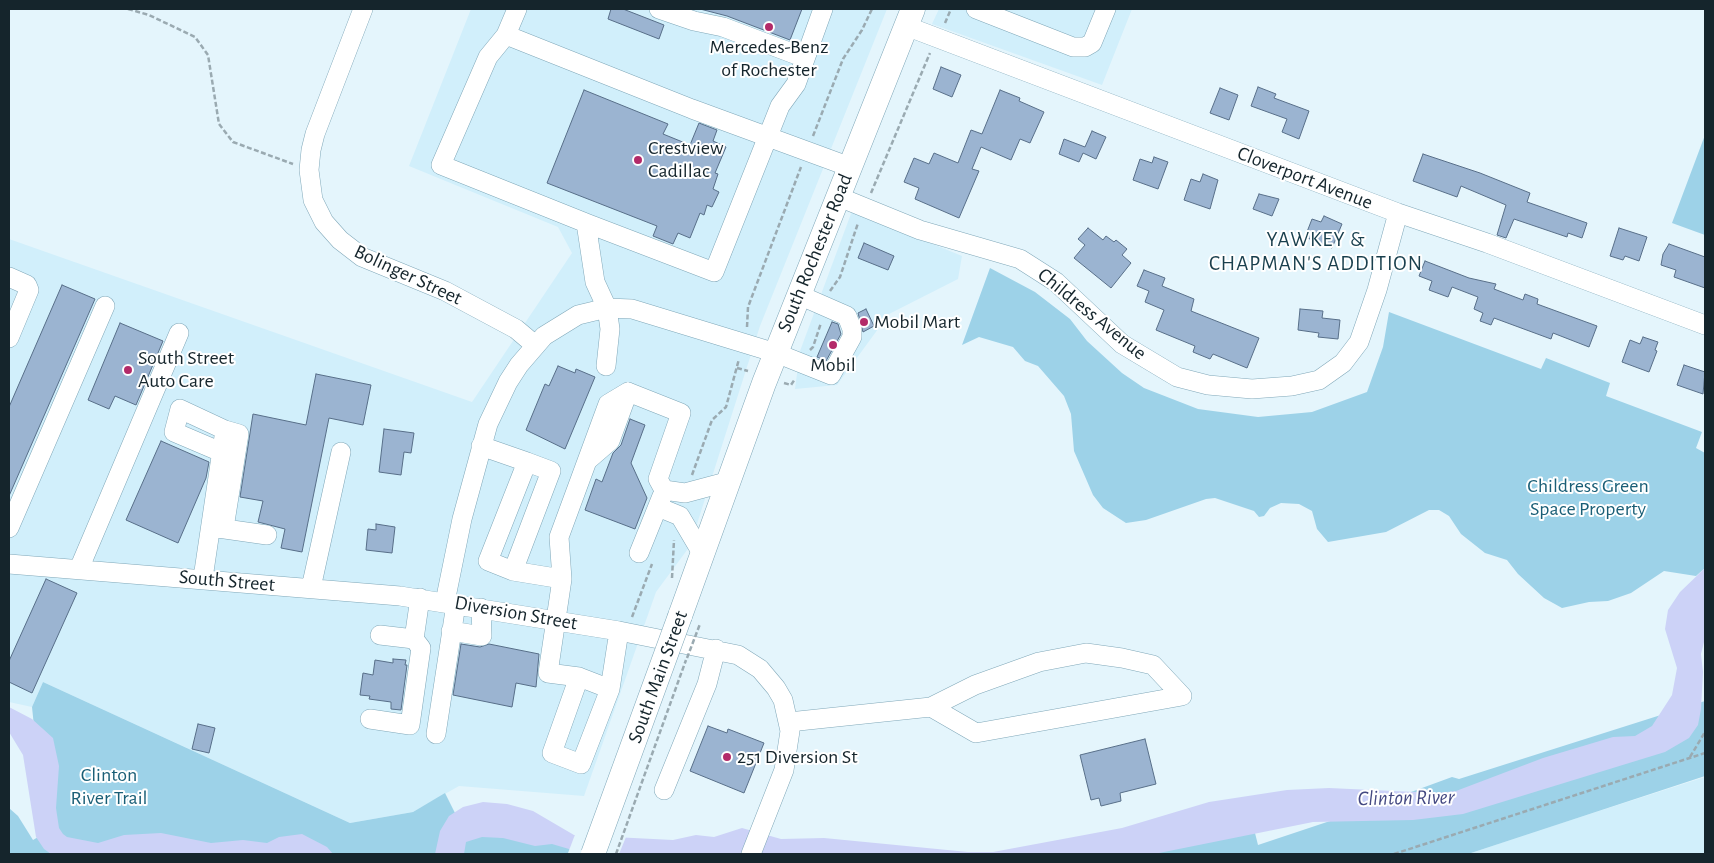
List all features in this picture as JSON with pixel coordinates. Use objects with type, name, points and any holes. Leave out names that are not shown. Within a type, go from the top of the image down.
[{"type":"main road","name":"South Rochester Road","points":[[726,491],[776,353],[909,18]]},
{"type":"main road","name":"South Main Street","points":[[593,854],[690,620],[703,555],[726,491]]},
{"type":"street","name":"Bolinger Street","points":[[363,9],[315,134],[309,170],[313,200],[324,222],[340,240],[362,257],[445,291],[508,324],[534,345]]},
{"type":"street","points":[[517,9],[506,35],[488,57],[441,165],[714,272],[780,106],[796,84],[823,9]]},
{"type":"street","points":[[659,9],[694,21],[723,27],[805,58]]},
{"type":"street","points":[[976,9],[1073,47],[1085,47],[1092,44],[1106,9]]},
{"type":"street","name":"Cloverport Avenue","points":[[909,18],[1398,213],[1487,243],[1705,325]]},
{"type":"street","points":[[506,35],[850,167]]},
{"type":"street","name":"Childress Avenue","points":[[839,197],[920,230],[1020,259],[1056,282],[1122,344],[1177,377],[1208,385],[1252,389],[1292,386],[1319,380],[1343,363],[1359,342],[1377,290],[1398,213]]},
{"type":"street","points":[[586,223],[594,282],[607,308],[610,329],[606,366]]},
{"type":"street","points":[[9,278],[27,285],[29,290],[9,338]]},
{"type":"street","name":"Diversion Street","points":[[751,854],[786,760],[790,732],[784,700],[773,683],[760,669],[738,655],[625,626],[557,620],[450,603],[462,519],[481,446],[504,389],[534,345],[565,321],[578,315],[607,308],[632,309],[776,353],[831,374],[852,337],[852,329],[847,316],[799,295]]},
{"type":"street","points":[[9,528],[105,306]]},
{"type":"street","points":[[80,569],[179,333]]},
{"type":"street","points":[[610,689],[579,677],[548,673],[562,579],[559,537],[608,404],[628,392],[682,413],[658,479],[661,498],[639,553]]},
{"type":"street","points":[[203,578],[217,528],[222,492],[239,434],[225,430],[180,409],[174,432],[220,452]]},
{"type":"street","points":[[222,492],[220,452],[225,430]]},
{"type":"street","points":[[481,446],[551,471],[513,571]]},
{"type":"street","points":[[311,588],[340,452]]},
{"type":"street","points":[[526,462],[488,561],[513,571],[562,579]]},
{"type":"street","points":[[661,498],[685,493],[726,491]]},
{"type":"street","points":[[661,498],[690,530],[703,555]]},
{"type":"street","points":[[217,528],[267,535]]},
{"type":"street","name":"South Street","points":[[9,564],[203,578],[420,598],[450,603]]},
{"type":"street","points":[[414,639],[420,598]]},
{"type":"street","points":[[436,734],[451,631],[450,603]]},
{"type":"street","points":[[451,631],[482,636],[481,608]]},
{"type":"street","points":[[579,677],[552,753],[581,764],[610,689],[625,626]]},
{"type":"street","points":[[370,719],[410,725],[421,648],[414,639],[380,635]]},
{"type":"street","points":[[664,790],[707,684],[716,649]]},
{"type":"street","points":[[789,722],[931,707],[975,684],[1039,662],[1086,654],[1122,658],[1153,665],[1182,696],[976,733],[931,707]]},
{"type":"path","points":[[128,9],[149,15],[195,37],[208,55],[219,124],[233,142],[309,170]]},
{"type":"path","points":[[685,493],[712,420],[726,407],[743,343],[748,307],[843,59],[862,30],[872,9]]},
{"type":"path","points":[[942,30],[951,9]]},
{"type":"path","points":[[870,194],[932,48]]},
{"type":"path","points":[[829,294],[833,284],[840,277],[860,218]]},
{"type":"path","points":[[807,352],[813,347],[823,318]]},
{"type":"path","points":[[788,384],[791,385],[796,375]]},
{"type":"path","points":[[672,578],[674,529],[677,514]]},
{"type":"path","points":[[625,626],[650,570]]},
{"type":"path","points":[[616,854],[690,620]]},
{"type":"path","points":[[1689,758],[1705,732]]},
{"type":"path","points":[[1394,854],[1705,753]]},
{"type":"shaded area","points":[[471,9],[887,9],[760,326],[690,546],[656,592],[584,796],[459,786],[413,812],[350,823],[43,682],[32,707],[9,702],[9,239],[472,402],[572,253],[558,227],[409,166]]},
{"type":"shaded area","points":[[939,9],[1132,9],[1102,85],[932,24]]},
{"type":"shaded area","points":[[852,211],[962,256],[958,279],[889,314],[837,385],[795,389],[800,351]]},
{"type":"shaded area","points":[[1705,777],[1705,854],[1468,854],[1568,821]]},
{"type":"green space","points":[[1705,135],[1705,235],[1672,223]]},
{"type":"green space","name":"Childress Green Space Property","points":[[990,268],[1035,292],[1070,319],[1087,341],[1122,373],[1144,388],[1198,409],[1258,417],[1312,412],[1367,392],[1383,347],[1389,312],[1541,369],[1546,358],[1610,383],[1606,396],[1702,432],[1696,448],[1705,453],[1705,568],[1696,576],[1664,571],[1631,593],[1608,601],[1589,602],[1562,608],[1544,598],[1518,574],[1507,560],[1485,553],[1461,534],[1449,516],[1439,510],[1429,510],[1386,532],[1328,542],[1317,529],[1312,511],[1299,504],[1281,503],[1270,508],[1264,516],[1259,517],[1254,511],[1215,498],[1206,499],[1146,520],[1126,523],[1103,508],[1093,495],[1074,451],[1071,414],[1064,396],[1038,366],[1025,361],[1013,347],[979,337],[962,345]]},
{"type":"green space","name":"Clinton River Trail","points":[[43,682],[350,823],[413,812],[445,793],[458,819],[487,836],[641,851],[732,854],[9,854],[9,808],[18,816],[33,840],[45,833],[32,707]]},
{"type":"green space","points":[[1705,701],[1705,776],[1468,854],[1123,854],[1253,825],[1258,845],[1351,814],[1452,777],[1459,779]]},
{"type":"water","name":"Clinton River","points":[[1705,568],[1705,638],[1701,654],[1703,672],[1701,709],[1698,725],[1689,738],[1665,752],[1463,814],[1413,820],[1313,822],[1154,854],[586,854],[552,844],[535,846],[503,838],[482,837],[466,842],[464,854],[435,854],[440,831],[449,816],[463,807],[483,802],[507,804],[533,811],[574,835],[673,840],[696,835],[714,837],[742,828],[781,839],[824,838],[968,852],[993,852],[1122,828],[1209,802],[1287,790],[1329,788],[1437,793],[1456,791],[1543,758],[1613,737],[1635,736],[1652,726],[1672,695],[1677,668],[1665,629],[1668,610],[1680,592]]},
{"type":"water","points":[[9,707],[32,719],[53,738],[59,766],[56,808],[59,828],[67,837],[98,843],[124,835],[161,833],[211,843],[243,840],[267,843],[279,837],[302,834],[327,847],[333,854],[51,854],[44,849],[36,837],[23,755],[9,732]]},
{"type":"pier","points":[[576,832],[626,837],[619,854],[568,853]]},
{"type":"building","points":[[611,9],[623,9],[664,25],[659,39],[608,19]]},
{"type":"building","name":"Mercedes-Benz of Rochester","points":[[700,9],[802,9],[790,40],[727,16]]},
{"type":"building","points":[[941,67],[961,75],[952,97],[933,89]]},
{"type":"building","points":[[1258,87],[1276,94],[1274,98],[1309,111],[1299,139],[1282,132],[1287,119],[1251,106]]},
{"type":"building","points":[[1220,88],[1238,95],[1229,120],[1210,113]]},
{"type":"building","name":"Crestview Cadillac","points":[[584,90],[668,124],[663,134],[690,145],[699,123],[717,130],[713,141],[726,147],[715,173],[718,174],[713,189],[719,192],[712,207],[707,205],[704,215],[700,213],[690,238],[678,233],[673,244],[653,236],[657,226],[547,183]]},
{"type":"building","points":[[1000,90],[1020,98],[1019,101],[1044,112],[1030,143],[1020,139],[1011,160],[981,147],[972,169],[979,171],[959,218],[915,199],[919,188],[904,182],[914,158],[929,164],[934,153],[958,163],[971,130],[982,134]]},
{"type":"building","points":[[1092,131],[1106,137],[1096,159],[1083,153],[1079,162],[1059,154],[1064,139],[1085,147]]},
{"type":"building","points":[[1423,154],[1480,173],[1530,193],[1527,202],[1587,223],[1582,238],[1568,233],[1567,237],[1514,219],[1506,238],[1497,235],[1506,205],[1461,186],[1457,197],[1413,181]]},
{"type":"building","points":[[1154,157],[1168,162],[1158,189],[1133,180],[1140,159],[1152,163]]},
{"type":"building","points":[[1203,174],[1218,180],[1210,209],[1184,200],[1191,179],[1200,182]]},
{"type":"building","points":[[1259,194],[1279,199],[1272,216],[1253,209]]},
{"type":"building","points":[[1324,216],[1342,224],[1332,248],[1305,237],[1312,219],[1321,222]]},
{"type":"building","points":[[1088,228],[1103,240],[1106,236],[1114,242],[1116,240],[1127,249],[1122,255],[1131,263],[1111,288],[1074,258],[1085,245],[1078,239]]},
{"type":"building","points":[[1619,228],[1647,237],[1639,261],[1625,256],[1623,260],[1610,256]]},
{"type":"building","points":[[864,243],[894,256],[888,270],[858,258]]},
{"type":"building","points":[[1669,244],[1705,257],[1705,288],[1674,277],[1676,270],[1661,265],[1663,254]]},
{"type":"building","points":[[1425,261],[1469,278],[1496,284],[1494,289],[1523,300],[1525,294],[1538,299],[1537,304],[1597,326],[1589,347],[1553,333],[1551,339],[1494,318],[1491,325],[1480,321],[1483,313],[1474,309],[1478,297],[1452,287],[1448,297],[1429,290],[1432,281],[1419,276]]},
{"type":"building","points":[[1144,270],[1165,278],[1162,286],[1194,299],[1191,311],[1259,338],[1247,368],[1213,354],[1210,359],[1193,352],[1195,346],[1156,330],[1164,310],[1145,302],[1149,291],[1137,286]]},
{"type":"building","points":[[62,285],[95,299],[9,496],[9,407]]},
{"type":"building","points":[[866,309],[874,326],[863,332],[858,313]]},
{"type":"building","points":[[1300,309],[1323,311],[1322,318],[1340,320],[1338,339],[1318,337],[1319,333],[1298,330]]},
{"type":"building","points":[[832,322],[838,324],[841,334],[826,361],[817,357]]},
{"type":"building","points":[[120,323],[163,341],[136,405],[115,396],[109,409],[88,400]]},
{"type":"building","points":[[1643,337],[1658,342],[1655,350],[1657,351],[1649,372],[1622,362],[1630,340],[1640,344]]},
{"type":"building","points":[[1684,365],[1705,372],[1703,394],[1677,385]]},
{"type":"building","points":[[558,366],[575,373],[576,369],[595,377],[565,449],[526,430],[545,384],[549,386]]},
{"type":"building","points":[[316,374],[371,385],[363,425],[329,418],[302,552],[281,548],[285,529],[258,522],[263,501],[240,497],[253,414],[306,425]]},
{"type":"building","points":[[630,419],[645,425],[631,463],[647,498],[635,529],[585,510],[596,479],[602,482],[613,453],[621,445]]},
{"type":"building","points":[[384,429],[414,433],[411,453],[404,452],[401,475],[379,472]]},
{"type":"building","points":[[161,441],[209,462],[206,478],[178,543],[126,520]]},
{"type":"building","points":[[376,524],[395,527],[392,553],[366,550],[368,529],[376,530]]},
{"type":"building","points":[[46,579],[77,593],[32,693],[9,682],[9,661]]},
{"type":"building","points":[[461,644],[480,647],[489,644],[539,654],[536,687],[516,683],[512,707],[453,695]]},
{"type":"building","points":[[393,659],[406,660],[405,665],[407,665],[401,710],[391,709],[391,702],[369,699],[370,696],[360,695],[363,673],[373,675],[375,660],[393,663]]},
{"type":"building","points":[[198,724],[215,728],[209,753],[192,749]]},
{"type":"building","name":"251 Diversion St","points":[[708,726],[727,733],[728,729],[764,743],[744,793],[690,771]]},
{"type":"building","points":[[1145,739],[1156,784],[1120,793],[1121,801],[1101,806],[1099,798],[1091,800],[1080,755]]},
{"type":"place","name":"Mercedes-Benz of Rochester","points":[[769,27]]},
{"type":"place","name":"Crestview Cadillac","points":[[638,160]]},
{"type":"place","name":"Mobil Mart","points":[[864,322]]},
{"type":"place","name":"Mobil","points":[[833,345]]},
{"type":"place","name":"South Street Auto Care","points":[[128,370]]},
{"type":"place","name":"251 Diversion St","points":[[727,757]]},
{"type":"district","name":"YAWKEY & CHAPMAN'S ADDITION","points":[[1316,252]]}]
